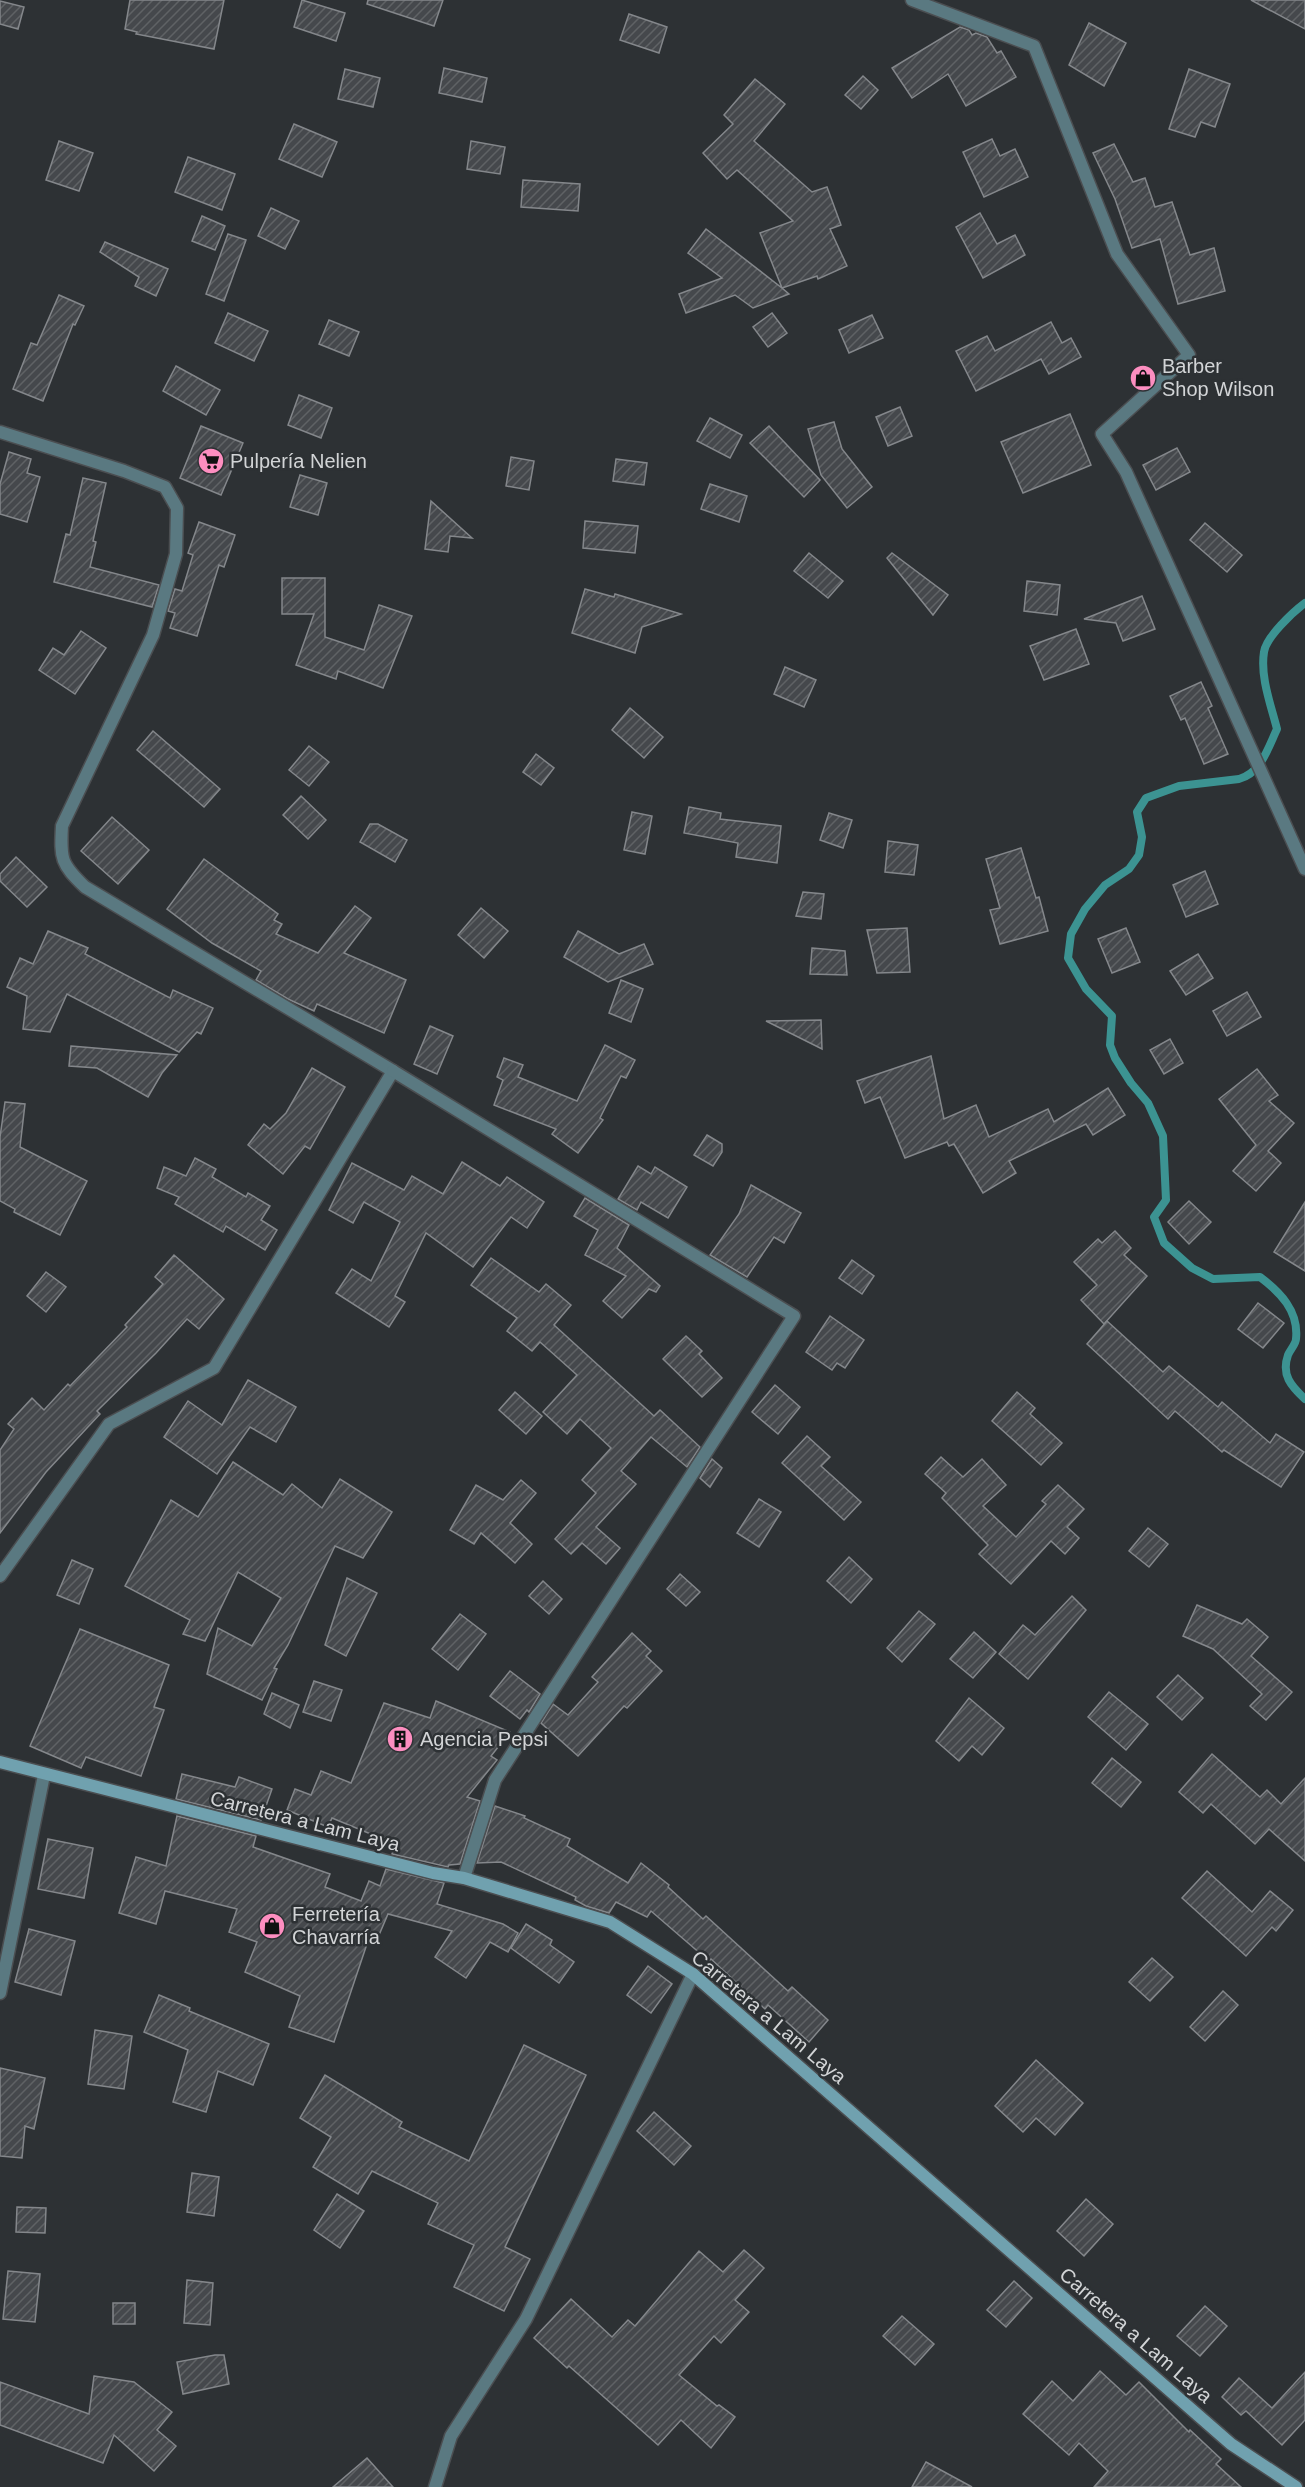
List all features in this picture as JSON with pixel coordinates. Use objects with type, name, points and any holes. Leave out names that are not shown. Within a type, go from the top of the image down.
[{"type":"main road","name":"Carretera a Lam Laya","points":[[0,1762],[433,1873],[464,1878],[610,1922],[693,1974],[1231,2444],[1296,2487]]},
{"type":"street","points":[[912,0],[1034,46],[1117,254],[1189,355],[1102,434],[1126,472],[1305,869]]},
{"type":"street","points":[[0,432],[124,471],[165,488],[177,508],[176,554],[153,635],[62,826],[60,851],[67,870],[85,886],[794,1316],[495,1780],[464,1878]]},
{"type":"street","points":[[0,1576],[109,1424],[214,1368],[393,1071]]},
{"type":"street","points":[[0,1993],[44,1775]]},
{"type":"street","points":[[435,2487],[451,2436],[526,2319],[693,1974]]},
{"type":"building","points":[[130,0],[224,0],[214,49],[136,34],[137,32],[125,29]]},
{"type":"building","points":[[302,0],[345,13],[336,41],[294,27]]},
{"type":"building","points":[[368,0],[443,0],[434,26],[367,4]]},
{"type":"building","points":[[1251,0],[1305,0],[1305,29]]},
{"type":"building","points":[[0,1],[24,7],[18,29],[0,24]]},
{"type":"building","points":[[629,14],[667,27],[659,53],[620,40]]},
{"type":"building","points":[[1089,23],[1126,43],[1104,86],[1069,65]]},
{"type":"building","points":[[960,27],[969,30],[972,35],[976,33],[987,37],[997,53],[1001,51],[1016,77],[966,106],[948,74],[912,98],[892,68]]},
{"type":"building","points":[[444,68],[487,78],[482,102],[439,93]]},
{"type":"building","points":[[345,69],[380,78],[373,107],[338,99]]},
{"type":"building","points":[[1189,69],[1230,84],[1215,127],[1201,122],[1195,137],[1169,129]]},
{"type":"building","points":[[863,76],[878,90],[861,109],[845,95]]},
{"type":"building","points":[[755,79],[785,104],[754,141],[812,192],[827,187],[841,225],[830,229],[847,266],[818,279],[817,276],[782,288],[760,233],[793,221],[737,170],[727,179],[703,153],[733,124],[724,115]]},
{"type":"building","points":[[294,124],[337,142],[322,177],[279,159]]},
{"type":"building","points":[[992,139],[1000,156],[1015,149],[1028,177],[984,197],[963,152]]},
{"type":"building","points":[[59,141],[93,153],[79,191],[46,180]]},
{"type":"building","points":[[471,141],[505,147],[500,174],[467,169]]},
{"type":"building","points":[[1114,144],[1133,182],[1145,178],[1155,207],[1172,202],[1190,255],[1214,248],[1225,291],[1178,304],[1160,239],[1132,248],[1115,199],[1093,153]]},
{"type":"building","points":[[188,157],[235,174],[222,210],[175,192]]},
{"type":"building","points":[[523,180],[580,184],[578,211],[521,207]]},
{"type":"building","points":[[271,208],[299,221],[285,249],[258,236]]},
{"type":"building","points":[[980,213],[997,244],[1015,235],[1025,255],[983,278],[956,227]]},
{"type":"building","points":[[202,216],[225,226],[215,250],[192,241]]},
{"type":"building","points":[[706,229],[789,294],[753,308],[735,295],[686,313],[679,294],[722,278],[688,253]]},
{"type":"building","points":[[228,234],[246,240],[224,301],[206,294]]},
{"type":"building","points":[[105,242],[168,269],[156,296],[135,286],[139,277],[100,252]]},
{"type":"building","points":[[59,295],[84,306],[75,325],[73,324],[43,401],[13,389],[31,343],[37,345]]},
{"type":"building","points":[[228,313],[268,331],[254,361],[215,343]]},
{"type":"building","points":[[772,313],[787,333],[768,347],[753,327]]},
{"type":"building","points":[[872,315],[883,338],[849,353],[839,330]]},
{"type":"building","points":[[329,320],[359,332],[349,356],[319,344]]},
{"type":"building","points":[[1051,322],[1062,343],[1071,338],[1081,357],[1049,374],[1041,359],[976,391],[956,351],[987,336],[995,351]]},
{"type":"building","points":[[176,366],[220,390],[206,415],[163,391]]},
{"type":"building","points":[[299,395],[332,408],[321,438],[288,425]]},
{"type":"building","points":[[900,407],[912,436],[888,446],[876,417]]},
{"type":"building","points":[[1070,414],[1091,465],[1023,493],[1001,442]]},
{"type":"building","points":[[710,418],[742,435],[730,458],[697,441]]},
{"type":"building","points":[[834,422],[842,449],[872,487],[847,508],[821,475],[808,429]]},
{"type":"building","name":"Pulpería Nelien","points":[[201,426],[243,443],[221,495],[180,478]]},
{"type":"building","points":[[769,426],[820,480],[804,497],[750,443]]},
{"type":"building","points":[[1177,448],[1190,472],[1156,490],[1143,465]]},
{"type":"building","points":[[9,452],[31,459],[27,473],[40,477],[27,522],[0,514],[0,484]]},
{"type":"building","points":[[511,457],[534,461],[529,490],[506,486]]},
{"type":"building","points":[[616,459],[647,463],[644,485],[613,481]]},
{"type":"building","points":[[300,475],[327,483],[318,515],[290,507]]},
{"type":"building","points":[[83,478],[106,483],[93,541],[96,542],[90,567],[159,585],[152,607],[54,582],[66,534],[70,535]]},
{"type":"building","points":[[710,484],[747,496],[739,522],[701,509]]},
{"type":"building","points":[[431,501],[472,538],[450,536],[448,552],[425,549]]},
{"type":"building","points":[[585,521],[638,526],[635,553],[583,548]]},
{"type":"building","points":[[199,522],[235,535],[224,567],[219,565],[197,636],[170,628],[175,613],[168,611],[175,589],[182,591],[193,555],[188,553]]},
{"type":"building","points":[[1205,523],[1242,555],[1227,572],[1190,540]]},
{"type":"building","points":[[809,553],[843,581],[828,598],[794,571]]},
{"type":"building","points":[[892,553],[948,595],[933,615],[887,558]]},
{"type":"building","points":[[282,578],[325,578],[325,637],[364,650],[379,605],[412,616],[383,688],[338,671],[336,679],[296,665],[314,614],[282,614]]},
{"type":"building","points":[[1027,581],[1060,585],[1057,615],[1024,611]]},
{"type":"building","points":[[585,589],[614,597],[615,594],[681,614],[642,627],[635,653],[572,633]]},
{"type":"building","points":[[1142,596],[1155,629],[1123,641],[1116,623],[1084,619]]},
{"type":"building","points":[[1076,629],[1089,664],[1044,680],[1030,646]]},
{"type":"building","points":[[81,631],[106,648],[75,694],[39,670],[53,648],[64,655]]},
{"type":"building","points":[[785,667],[816,680],[804,707],[774,694]]},
{"type":"building","points":[[1201,682],[1212,706],[1208,708],[1228,754],[1204,764],[1185,718],[1181,720],[1170,696]]},
{"type":"building","points":[[630,708],[663,737],[644,758],[612,730]]},
{"type":"building","points":[[153,731],[220,789],[204,807],[137,750]]},
{"type":"building","points":[[309,746],[329,762],[309,786],[289,770]]},
{"type":"building","points":[[536,754],[554,768],[541,785],[523,772]]},
{"type":"building","points":[[301,796],[326,820],[308,839],[283,815]]},
{"type":"building","points":[[689,807],[721,813],[720,819],[781,826],[777,863],[736,857],[738,843],[684,833]]},
{"type":"building","points":[[632,812],[652,816],[645,854],[624,850]]},
{"type":"building","points":[[829,813],[852,820],[843,848],[820,840]]},
{"type":"building","points":[[112,817],[149,850],[118,884],[81,851]]},
{"type":"building","points":[[370,824],[378,824],[407,840],[395,862],[360,842]]},
{"type":"building","points":[[888,841],[918,845],[914,875],[885,872]]},
{"type":"building","points":[[1021,848],[1036,898],[1039,897],[1048,931],[1000,944],[990,910],[1000,908],[986,859]]},
{"type":"building","points":[[16,857],[47,887],[27,907],[0,881],[0,874]]},
{"type":"building","points":[[204,859],[278,914],[274,920],[282,924],[276,934],[318,953],[355,906],[371,918],[344,953],[406,980],[384,1033],[317,1004],[314,1011],[288,999],[256,980],[261,971],[212,943],[167,909]]},
{"type":"building","points":[[1205,871],[1218,904],[1186,917],[1173,885]]},
{"type":"building","points":[[803,892],[824,894],[821,919],[796,916]]},
{"type":"building","points":[[481,908],[508,931],[484,958],[458,935]]},
{"type":"building","points":[[907,928],[910,972],[877,973],[867,930]]},
{"type":"building","points":[[1126,928],[1140,962],[1112,973],[1098,939]]},
{"type":"building","points":[[48,931],[88,948],[85,954],[170,998],[173,990],[213,1008],[201,1034],[197,1032],[179,1052],[67,994],[50,1032],[23,1029],[27,996],[7,987],[20,958],[33,964]]},
{"type":"building","points":[[578,931],[619,954],[644,944],[653,964],[608,982],[564,957]]},
{"type":"building","points":[[812,948],[845,951],[847,975],[810,974]]},
{"type":"building","points":[[1198,954],[1213,978],[1186,995],[1170,971]]},
{"type":"building","points":[[621,980],[643,989],[631,1022],[609,1013]]},
{"type":"building","points":[[1247,992],[1261,1017],[1227,1036],[1213,1011]]},
{"type":"building","points":[[821,1020],[822,1049],[766,1021]]},
{"type":"building","points":[[430,1026],[453,1036],[437,1074],[414,1064]]},
{"type":"building","points":[[1170,1039],[1183,1063],[1164,1074],[1150,1050]]},
{"type":"building","points":[[605,1045],[635,1060],[626,1078],[621,1076],[600,1118],[603,1120],[578,1153],[552,1134],[556,1129],[494,1105],[503,1080],[497,1077],[504,1058],[523,1065],[518,1077],[577,1101]]},
{"type":"building","points":[[71,1046],[177,1055],[162,1073],[148,1097],[97,1068],[69,1066]]},
{"type":"building","points":[[931,1056],[944,1119],[976,1105],[989,1137],[1048,1109],[1054,1122],[1108,1088],[1125,1115],[1093,1135],[1086,1124],[1009,1161],[1016,1173],[983,1193],[954,1144],[949,1146],[947,1142],[905,1158],[880,1097],[865,1103],[857,1081]]},
{"type":"building","points":[[312,1068],[345,1087],[310,1149],[305,1146],[283,1174],[248,1145],[264,1124],[270,1129],[286,1113]]},
{"type":"building","points":[[1257,1069],[1278,1095],[1269,1101],[1294,1123],[1268,1151],[1281,1163],[1256,1191],[1233,1171],[1256,1145],[1219,1099]]},
{"type":"building","points":[[5,1102],[25,1104],[20,1147],[87,1181],[60,1235],[14,1212],[15,1209],[0,1201],[0,1137]]},
{"type":"building","points":[[707,1135],[722,1144],[722,1152],[713,1166],[694,1155]]},
{"type":"building","points":[[195,1158],[216,1169],[212,1177],[246,1197],[248,1193],[270,1206],[261,1220],[277,1230],[265,1250],[226,1226],[223,1232],[175,1204],[179,1197],[157,1188],[164,1167],[186,1176]]},
{"type":"building","points":[[462,1162],[500,1186],[507,1177],[544,1202],[527,1228],[511,1217],[473,1267],[426,1233],[395,1296],[405,1302],[389,1327],[336,1293],[352,1269],[371,1281],[400,1222],[364,1202],[353,1223],[329,1210],[352,1163],[404,1190],[412,1176],[443,1194]]},
{"type":"building","points":[[638,1166],[651,1174],[655,1167],[687,1187],[668,1218],[641,1202],[637,1210],[618,1199]]},
{"type":"building","points":[[751,1185],[801,1213],[784,1243],[774,1237],[747,1277],[710,1255],[739,1214]]},
{"type":"building","points":[[585,1198],[629,1225],[617,1248],[660,1286],[656,1292],[649,1289],[622,1318],[603,1301],[626,1276],[585,1255],[598,1230],[574,1216]]},
{"type":"building","points":[[1189,1201],[1211,1222],[1189,1244],[1168,1222]]},
{"type":"building","points":[[1305,1202],[1305,1271],[1274,1252]]},
{"type":"building","points":[[1115,1231],[1131,1248],[1124,1255],[1147,1276],[1104,1324],[1081,1300],[1097,1285],[1074,1262],[1098,1239],[1102,1243]]},
{"type":"building","points":[[174,1255],[224,1299],[199,1329],[187,1319],[97,1411],[100,1414],[46,1472],[0,1533],[0,1450],[14,1429],[8,1424],[32,1398],[44,1410],[68,1384],[70,1386],[127,1327],[125,1325],[163,1284],[155,1277]]},
{"type":"building","points":[[491,1258],[539,1292],[546,1284],[571,1305],[554,1325],[654,1416],[660,1410],[700,1447],[687,1467],[651,1437],[621,1471],[636,1484],[596,1527],[620,1548],[606,1564],[582,1543],[571,1554],[555,1539],[596,1493],[582,1480],[611,1448],[580,1419],[567,1434],[543,1412],[577,1375],[540,1342],[532,1351],[507,1331],[517,1318],[471,1285]]},
{"type":"building","points":[[852,1260],[874,1276],[862,1294],[839,1278]]},
{"type":"building","points":[[46,1272],[66,1287],[46,1312],[27,1296]]},
{"type":"building","points":[[1258,1303],[1284,1323],[1263,1348],[1238,1329]]},
{"type":"building","points":[[830,1316],[864,1340],[845,1368],[837,1363],[832,1370],[806,1352]]},
{"type":"building","points":[[1107,1321],[1163,1372],[1169,1366],[1218,1407],[1222,1402],[1270,1443],[1276,1434],[1304,1452],[1281,1487],[1224,1450],[1222,1452],[1175,1411],[1168,1419],[1087,1344]]},
{"type":"building","points":[[686,1336],[702,1351],[699,1354],[722,1378],[702,1397],[663,1359]]},
{"type":"building","points":[[248,1380],[296,1407],[276,1442],[250,1427],[217,1474],[164,1437],[188,1401],[222,1425]]},
{"type":"building","points":[[775,1385],[800,1407],[778,1434],[752,1412]]},
{"type":"building","points":[[515,1392],[542,1416],[526,1434],[499,1410]]},
{"type":"building","points":[[1017,1392],[1035,1408],[1030,1414],[1062,1443],[1041,1465],[992,1421]]},
{"type":"building","points":[[807,1436],[830,1457],[821,1466],[861,1502],[844,1520],[782,1463]]},
{"type":"building","points":[[941,1457],[963,1477],[982,1459],[1006,1485],[983,1506],[1016,1537],[1046,1504],[1042,1501],[1058,1485],[1084,1509],[1067,1527],[1079,1538],[1065,1554],[1051,1541],[1011,1584],[979,1554],[988,1545],[942,1498],[946,1493],[925,1474]]},
{"type":"building","points":[[712,1459],[722,1468],[710,1487],[700,1478]]},
{"type":"building","points":[[233,1462],[283,1495],[292,1484],[322,1508],[340,1479],[392,1512],[363,1558],[335,1546],[288,1645],[274,1668],[277,1669],[262,1700],[207,1674],[218,1628],[252,1646],[281,1598],[238,1572],[205,1641],[183,1634],[190,1620],[125,1586],[171,1500],[198,1517]]},
{"type":"building","points":[[521,1480],[536,1493],[510,1523],[532,1544],[515,1563],[481,1533],[474,1544],[450,1530],[476,1485],[503,1500]]},
{"type":"building","points":[[759,1499],[781,1512],[759,1547],[737,1533]]},
{"type":"building","points":[[1148,1528],[1168,1544],[1149,1567],[1129,1551]]},
{"type":"building","points":[[849,1557],[872,1579],[851,1603],[827,1581]]},
{"type":"building","points":[[72,1560],[93,1569],[79,1604],[57,1595]]},
{"type":"building","points":[[680,1574],[700,1592],[686,1606],[667,1589]]},
{"type":"building","points":[[347,1578],[377,1593],[346,1656],[325,1645]]},
{"type":"building","points":[[543,1581],[562,1599],[549,1614],[529,1596]]},
{"type":"building","points":[[1072,1596],[1086,1610],[1028,1679],[999,1654],[1023,1625],[1035,1635]]},
{"type":"building","points":[[1197,1605],[1242,1624],[1247,1619],[1268,1637],[1251,1656],[1292,1692],[1266,1720],[1250,1706],[1262,1694],[1213,1649],[1183,1636]]},
{"type":"building","points":[[919,1611],[935,1624],[902,1662],[887,1648]]},
{"type":"building","points":[[460,1614],[486,1634],[458,1670],[432,1649]]},
{"type":"building","points":[[80,1629],[169,1665],[154,1707],[164,1710],[141,1776],[86,1757],[81,1768],[30,1746]]},
{"type":"building","points":[[974,1632],[996,1652],[973,1678],[950,1659]]},
{"type":"building","points":[[632,1633],[651,1651],[646,1656],[662,1671],[627,1708],[624,1706],[578,1756],[541,1723],[553,1704],[568,1715],[598,1682],[592,1677]]},
{"type":"building","points":[[510,1671],[540,1694],[529,1712],[527,1710],[520,1719],[490,1696]]},
{"type":"building","points":[[1178,1675],[1203,1698],[1182,1720],[1157,1697]]},
{"type":"building","points":[[314,1681],[342,1690],[331,1721],[303,1712]]},
{"type":"building","points":[[1109,1692],[1148,1724],[1126,1750],[1088,1717]]},
{"type":"building","points":[[272,1693],[299,1705],[290,1728],[264,1714]]},
{"type":"building","points":[[969,1698],[1004,1728],[982,1755],[972,1746],[959,1761],[936,1741]]},
{"type":"building","points":[[436,1701],[510,1732],[491,1756],[497,1760],[467,1797],[480,1801],[460,1864],[448,1867],[392,1854],[395,1844],[332,1818],[328,1827],[287,1810],[295,1789],[311,1795],[321,1771],[351,1783],[384,1703],[430,1718]]},
{"type":"building","points":[[1212,1754],[1260,1797],[1267,1790],[1281,1804],[1305,1778],[1305,1861],[1269,1829],[1255,1844],[1211,1804],[1203,1813],[1179,1792]]},
{"type":"building","points":[[1112,1758],[1141,1782],[1121,1807],[1092,1783]]},
{"type":"building","points":[[182,1774],[235,1787],[239,1777],[272,1789],[261,1820],[176,1799]]},
{"type":"building","points":[[495,1806],[525,1816],[524,1818],[570,1839],[567,1846],[628,1883],[641,1863],[669,1885],[668,1887],[703,1919],[706,1916],[788,1991],[792,1987],[828,2020],[809,2042],[768,2005],[765,2009],[711,1959],[709,1961],[651,1911],[647,1917],[616,1902],[609,1913],[586,1906],[575,1900],[576,1897],[501,1862],[477,1863]]},
{"type":"building","points":[[177,1816],[256,1836],[253,1847],[330,1874],[325,1887],[361,1901],[369,1881],[380,1886],[386,1869],[444,1883],[437,1904],[503,1924],[518,1933],[508,1952],[490,1942],[466,1978],[435,1957],[452,1931],[388,1914],[379,1935],[371,1932],[334,2042],[289,2027],[300,1996],[245,1972],[257,1942],[229,1932],[237,1909],[165,1891],[156,1924],[119,1913],[136,1857],[166,1866]]},
{"type":"building","points":[[48,1839],[93,1848],[84,1898],[38,1889]]},
{"type":"building","points":[[1207,1871],[1252,1912],[1270,1891],[1293,1910],[1276,1931],[1272,1927],[1246,1956],[1182,1898]]},
{"type":"building","points":[[526,1924],[552,1940],[550,1945],[574,1962],[559,1983],[511,1948]]},
{"type":"building","points":[[29,1929],[75,1941],[61,1995],[15,1982]]},
{"type":"building","points":[[1152,1958],[1173,1977],[1150,2001],[1129,1982]]},
{"type":"building","points":[[648,1966],[672,1984],[651,2013],[627,1995]]},
{"type":"building","points":[[1223,1991],[1238,2005],[1205,2041],[1190,2027]]},
{"type":"building","points":[[159,1995],[190,2008],[189,2011],[269,2044],[253,2085],[218,2071],[206,2112],[173,2102],[188,2050],[144,2032]]},
{"type":"building","points":[[95,2030],[132,2036],[124,2089],[88,2084]]},
{"type":"building","points":[[524,2045],[586,2075],[505,2247],[530,2259],[504,2311],[454,2287],[474,2245],[428,2224],[438,2203],[372,2171],[358,2194],[313,2167],[331,2137],[300,2118],[325,2075],[402,2122],[399,2127],[469,2161]]},
{"type":"building","points":[[1036,2060],[1083,2103],[1055,2135],[1036,2118],[1023,2132],[995,2106]]},
{"type":"building","points":[[0,2068],[45,2078],[34,2129],[25,2126],[22,2158],[0,2156]]},
{"type":"building","points":[[654,2112],[691,2146],[674,2165],[637,2131]]},
{"type":"building","points":[[192,2173],[219,2177],[214,2216],[187,2212]]},
{"type":"building","points":[[337,2194],[364,2211],[340,2248],[314,2230]]},
{"type":"building","points":[[1086,2199],[1113,2224],[1084,2256],[1057,2231]]},
{"type":"building","points":[[17,2207],[46,2208],[45,2233],[16,2232]]},
{"type":"building","points":[[744,2250],[764,2268],[735,2300],[749,2312],[721,2343],[714,2336],[679,2375],[717,2406],[719,2405],[735,2417],[711,2448],[681,2420],[658,2445],[534,2338],[571,2299],[612,2337],[628,2320],[635,2326],[699,2251],[723,2272]]},
{"type":"building","points":[[8,2271],[40,2274],[35,2322],[3,2319]]},
{"type":"building","points":[[187,2280],[213,2283],[210,2325],[184,2323]]},
{"type":"building","points":[[1014,2281],[1032,2298],[1006,2327],[987,2310]]},
{"type":"building","points":[[113,2303],[135,2303],[135,2324],[113,2324]]},
{"type":"building","points":[[1205,2306],[1227,2326],[1200,2356],[1177,2336]]},
{"type":"building","points":[[902,2316],[934,2344],[915,2365],[883,2336]]},
{"type":"building","points":[[224,2355],[229,2384],[183,2394],[177,2362]]},
{"type":"building","points":[[1100,2371],[1126,2395],[1139,2382],[1189,2432],[1190,2430],[1221,2459],[1216,2464],[1241,2487],[1094,2487],[1108,2471],[1079,2443],[1069,2455],[1023,2414],[1052,2381],[1073,2401]]},
{"type":"building","points":[[1305,2372],[1305,2420],[1282,2445],[1246,2411],[1241,2415],[1222,2397],[1239,2378],[1272,2408]]},
{"type":"building","points":[[94,2376],[134,2382],[172,2412],[157,2430],[176,2446],[154,2471],[114,2435],[103,2463],[0,2425],[0,2382],[89,2414]]},
{"type":"building","points":[[367,2458],[393,2487],[333,2487]]},
{"type":"building","points":[[926,2462],[972,2487],[912,2487]]},
{"type":"waterway","points":[[1305,603],[1275,632],[1264,652],[1265,681],[1277,729],[1263,759],[1253,771],[1239,779],[1179,786],[1146,798],[1137,812],[1142,837],[1139,855],[1129,869],[1105,885],[1085,909],[1071,934],[1068,958],[1086,989],[1112,1016],[1110,1045],[1115,1058],[1131,1083],[1148,1103],[1163,1136],[1166,1200],[1154,1217],[1164,1243],[1192,1268],[1213,1279],[1260,1277],[1281,1296],[1291,1311],[1296,1329],[1296,1341],[1286,1362],[1287,1374],[1292,1385],[1305,1399]]},
{"type":"place","name":"Barber Shop Wilson","points":[[1143,378]]},
{"type":"place","name":"Pulpería Nelien","points":[[211,461]]},
{"type":"place","name":"Agencia Pepsi","points":[[400,1739]]},
{"type":"place","name":"Ferretería Chavarría","points":[[272,1926]]}]
